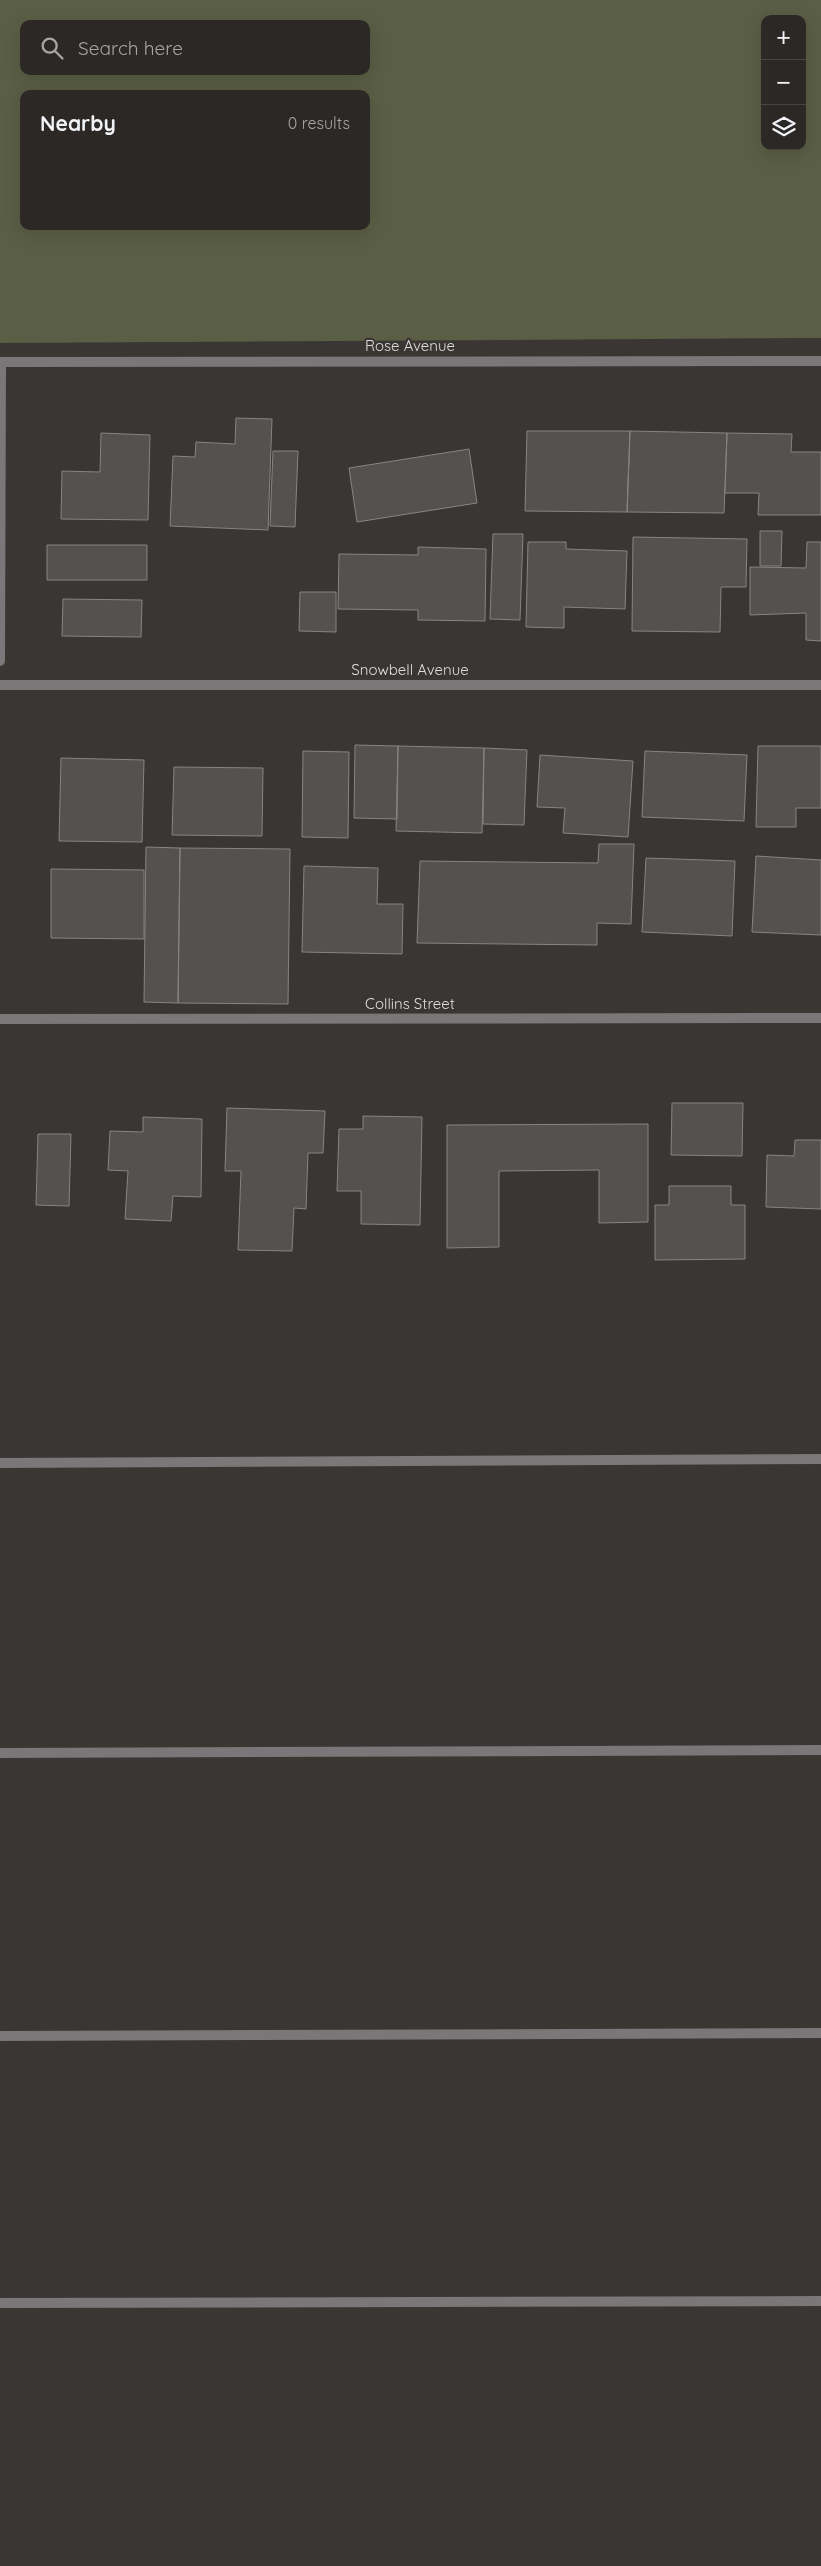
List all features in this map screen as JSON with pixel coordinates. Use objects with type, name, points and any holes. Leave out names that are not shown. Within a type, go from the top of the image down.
[{"type":"street","name":"Rose Avenue","points":[[0,362],[821,361]]},
{"type":"street","points":[[0,362],[0,661]]},
{"type":"street","name":"Snowbell Avenue","points":[[0,685],[821,684]]},
{"type":"street","name":"Collins Street","points":[[0,1019],[821,1018]]},
{"type":"street","points":[[0,1463],[821,1459]]},
{"type":"street","points":[[0,1752],[821,1750]]},
{"type":"street","points":[[0,2036],[821,2033]]},
{"type":"street","points":[[0,2303],[821,2301]]},
{"type":"green space","points":[[0,0],[821,0],[821,338],[0,343]]},
{"type":"building","points":[[236,418],[272,419],[268,530],[170,526],[173,456],[195,457],[196,442],[235,444]]},
{"type":"building","points":[[527,431],[630,431],[627,512],[525,511]]},
{"type":"building","points":[[630,431],[727,433],[724,513],[627,512]]},
{"type":"building","points":[[101,433],[150,435],[148,520],[61,519],[62,471],[100,472]]},
{"type":"building","points":[[727,433],[792,434],[791,452],[821,452],[821,515],[758,515],[759,493],[725,493]]},
{"type":"building","points":[[469,449],[477,503],[357,522],[349,468]]},
{"type":"building","points":[[273,451],[298,451],[295,527],[270,526]]},
{"type":"building","points":[[760,531],[782,531],[781,566],[760,566]]},
{"type":"building","points":[[493,534],[523,534],[520,620],[490,619]]},
{"type":"building","points":[[633,537],[747,539],[746,587],[721,587],[720,632],[632,631]]},
{"type":"building","points":[[528,542],[566,542],[566,549],[627,551],[625,609],[564,607],[564,628],[526,627]]},
{"type":"building","points":[[807,542],[821,542],[821,641],[806,640],[806,613],[750,615],[750,567],[806,568]]},
{"type":"building","points":[[47,545],[147,545],[147,580],[47,580]]},
{"type":"building","points":[[418,547],[486,549],[485,621],[418,620],[418,610],[338,609],[339,554],[418,555]]},
{"type":"building","points":[[300,592],[336,592],[336,632],[299,631]]},
{"type":"building","points":[[63,599],[142,600],[141,637],[62,636]]},
{"type":"building","points":[[355,745],[398,746],[397,819],[354,818]]},
{"type":"building","points":[[398,746],[484,748],[482,833],[396,831]]},
{"type":"building","points":[[758,746],[821,746],[821,808],[796,808],[796,827],[756,827]]},
{"type":"building","points":[[484,748],[527,750],[524,825],[483,824]]},
{"type":"building","points":[[303,751],[349,752],[348,838],[302,837]]},
{"type":"building","points":[[645,751],[747,755],[744,821],[642,817]]},
{"type":"building","points":[[540,755],[633,761],[628,837],[563,833],[565,808],[537,807]]},
{"type":"building","points":[[61,758],[144,760],[142,842],[59,841]]},
{"type":"building","points":[[174,767],[263,768],[262,836],[172,835]]},
{"type":"building","points":[[599,844],[634,844],[631,924],[597,923],[597,945],[417,943],[420,861],[598,863]]},
{"type":"building","points":[[146,847],[180,848],[178,1003],[144,1002]]},
{"type":"building","points":[[180,848],[290,849],[288,1004],[178,1003]]},
{"type":"building","points":[[756,856],[821,860],[821,935],[752,932]]},
{"type":"building","points":[[646,858],[735,861],[732,936],[642,932]]},
{"type":"building","points":[[304,866],[378,868],[377,904],[403,904],[402,954],[302,952]]},
{"type":"building","points":[[51,869],[144,870],[144,939],[51,938]]},
{"type":"building","points":[[672,1103],[743,1103],[742,1156],[671,1155]]},
{"type":"building","points":[[227,1108],[325,1111],[323,1153],[308,1153],[306,1209],[294,1208],[292,1251],[238,1250],[241,1171],[225,1171]]},
{"type":"building","points":[[363,1116],[422,1117],[420,1225],[361,1224],[361,1191],[337,1191],[339,1129],[363,1129]]},
{"type":"building","points":[[143,1117],[202,1119],[201,1197],[173,1196],[171,1221],[125,1219],[128,1171],[108,1170],[110,1131],[143,1132]]},
{"type":"building","points":[[648,1124],[648,1222],[599,1223],[599,1170],[499,1171],[499,1247],[447,1248],[447,1125]]},
{"type":"building","points":[[38,1134],[71,1134],[69,1206],[36,1205]]},
{"type":"building","points":[[795,1140],[821,1140],[821,1209],[766,1207],[767,1155],[794,1156]]},
{"type":"building","points":[[669,1186],[731,1186],[731,1205],[745,1205],[745,1259],[655,1260],[655,1205],[669,1205]]}]
